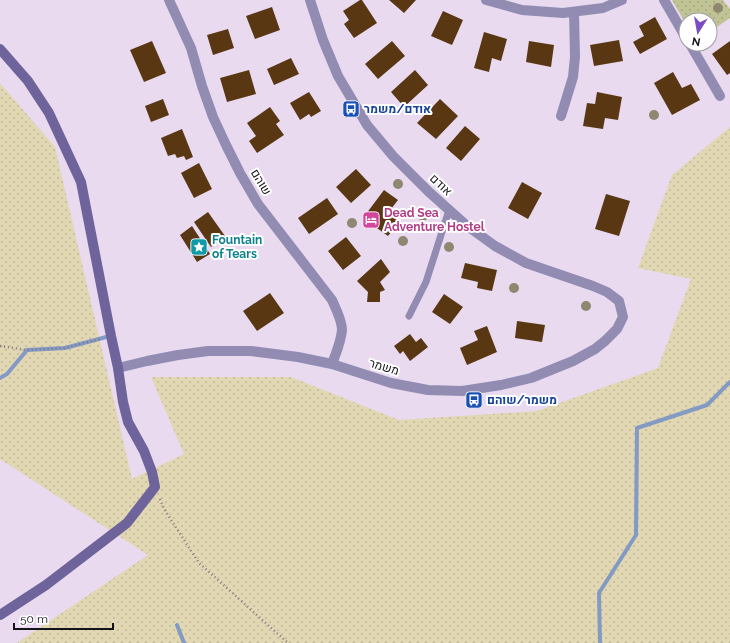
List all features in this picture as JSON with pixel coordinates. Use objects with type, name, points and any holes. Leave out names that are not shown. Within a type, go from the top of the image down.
[{"type":"main road","points":[[0,49],[28,81],[49,112],[81,182],[118,368],[123,402],[128,422],[144,451],[152,472],[155,487],[127,523],[46,586],[0,615]]},
{"type":"street","name":"שוהם","points":[[169,0],[190,48],[213,117],[240,173],[258,204],[332,300],[339,315],[342,329],[339,344],[332,364]]},
{"type":"street","name":"אודם","points":[[310,0],[323,40],[338,76],[367,125],[393,156],[429,192],[466,225],[496,246],[526,263],[607,292],[619,302],[623,317]]},
{"type":"street","points":[[486,0],[522,10],[563,14],[603,8],[622,0]]},
{"type":"street","points":[[664,0],[678,24]]},
{"type":"street","points":[[561,116],[573,77],[575,57],[574,12]]},
{"type":"street","points":[[695,52],[720,96]]},
{"type":"street","name":"משמר","points":[[118,368],[147,360],[178,354],[208,351],[258,351],[332,364],[391,384],[428,390],[462,391],[501,386],[531,378],[573,361],[595,349],[605,341],[617,329],[623,317]]},
{"type":"lane","points":[[409,316],[426,282],[449,210]]},
{"type":"path","points":[[0,346],[27,350],[65,348],[111,336]]},
{"type":"path","points":[[155,487],[164,509],[199,563],[288,643]]},
{"type":"green space","points":[[672,0],[723,0],[730,9],[730,18],[718,26],[718,12],[679,12]]},
{"type":"sand","points":[[0,83],[55,147],[132,479],[184,454],[151,377],[291,377],[399,420],[537,411],[658,368],[691,279],[638,268],[672,175],[730,127],[730,643],[17,643],[148,555],[0,459]]},
{"type":"building","points":[[362,0],[377,23],[354,38],[344,24],[349,20],[343,11]]},
{"type":"building","points":[[389,0],[416,0],[404,13]]},
{"type":"building","points":[[272,7],[280,30],[255,39],[246,16]]},
{"type":"building","points":[[443,11],[463,20],[452,45],[431,36]]},
{"type":"building","points":[[655,17],[667,39],[640,54],[633,42],[644,36],[639,26]]},
{"type":"building","points":[[228,29],[234,48],[213,55],[207,35]]},
{"type":"building","points":[[484,32],[507,39],[501,61],[492,58],[489,72],[474,68]]},
{"type":"building","points":[[619,40],[623,61],[594,66],[590,45]]},
{"type":"building","points":[[152,41],[166,73],[144,82],[130,50]]},
{"type":"building","points":[[392,41],[405,56],[378,79],[365,64]]},
{"type":"building","points":[[529,41],[554,45],[551,67],[526,62]]},
{"type":"building","points":[[730,41],[730,73],[727,75],[712,54],[718,52],[718,50]]},
{"type":"building","points":[[291,58],[299,74],[274,85],[267,69]]},
{"type":"building","points":[[249,70],[256,94],[227,102],[220,78]]},
{"type":"building","points":[[415,70],[428,85],[404,107],[391,92]]},
{"type":"building","points":[[673,72],[682,88],[691,84],[700,100],[672,115],[654,83]]},
{"type":"building","points":[[309,92],[321,111],[311,117],[309,114],[300,120],[290,103]]},
{"type":"building","points":[[597,92],[622,97],[618,120],[605,118],[603,129],[583,126],[587,103],[595,104]]},
{"type":"building","points":[[163,99],[169,115],[151,122],[145,106]]},
{"type":"building","points":[[440,99],[458,116],[436,139],[417,123]]},
{"type":"building","points":[[270,107],[280,121],[276,124],[284,135],[257,153],[249,141],[256,136],[247,123]]},
{"type":"building","points":[[465,126],[480,139],[461,161],[446,148]]},
{"type":"building","points":[[182,129],[193,157],[186,160],[184,156],[177,158],[175,154],[168,156],[161,138]]},
{"type":"building","points":[[199,163],[212,189],[194,198],[181,173]]},
{"type":"building","points":[[356,169],[371,185],[351,203],[336,187]]},
{"type":"building","points":[[522,182],[542,193],[528,219],[508,208]]},
{"type":"building","points":[[384,190],[398,200],[388,213],[400,221],[388,236],[363,218]]},
{"type":"building","points":[[606,194],[630,201],[619,236],[595,229]]},
{"type":"building","points":[[327,198],[338,214],[309,234],[298,218]]},
{"type":"building","points":[[208,212],[225,236],[211,247],[194,222]]},
{"type":"building","points":[[192,226],[210,254],[197,262],[180,235]]},
{"type":"building","points":[[346,237],[361,256],[343,270],[328,251]]},
{"type":"building","points":[[381,259],[390,272],[380,282],[385,290],[380,292],[380,302],[367,302],[368,292],[357,281]]},
{"type":"building","points":[[465,263],[497,270],[492,291],[477,288],[478,282],[461,278]]},
{"type":"building","points":[[270,293],[284,313],[257,331],[243,311]]},
{"type":"building","points":[[444,294],[463,307],[450,324],[432,312]]},
{"type":"building","points":[[517,321],[545,325],[542,342],[515,338]]},
{"type":"building","points":[[487,326],[497,352],[467,365],[460,348],[478,340],[474,331]]},
{"type":"building","points":[[410,334],[416,342],[421,338],[428,347],[410,361],[403,351],[400,354],[394,346]]},
{"type":"waterway","points":[[0,378],[7,374],[27,350],[65,348],[110,336]]},
{"type":"waterway","points":[[600,643],[599,593],[636,535],[637,428],[707,405],[730,382]]},
{"type":"waterway","points":[[177,625],[184,643]]},
{"type":"place","name":"אודם/משמר","points":[[351,109]]},
{"type":"place","name":"Dead Sea Adventure Hostel","points":[[371,220]]},
{"type":"place","name":"Fountain of Tears","points":[[199,247]]},
{"type":"place","name":"משמר/שוהם","points":[[474,400]]}]
